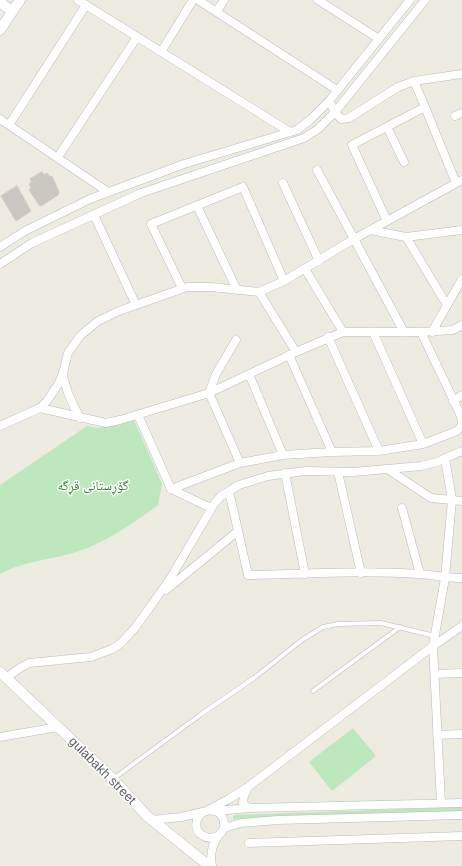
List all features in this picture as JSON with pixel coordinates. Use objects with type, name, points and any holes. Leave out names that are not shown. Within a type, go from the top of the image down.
[{"type":"street","points":[[0,30],[20,0]]},
{"type":"street","points":[[78,0],[290,132]]},
{"type":"street","points":[[161,52],[193,0]]},
{"type":"street","points":[[198,0],[337,90]]},
{"type":"street","points":[[217,11],[224,0]]},
{"type":"street","points":[[318,0],[331,3],[379,39]]},
{"type":"street","points":[[0,247],[25,231],[90,199],[184,164],[297,130],[310,120],[329,101],[410,0]]},
{"type":"street","points":[[0,264],[32,243],[153,189],[304,138],[318,129],[335,112],[425,0]]},
{"type":"street","points":[[1,2],[12,11]]},
{"type":"street","points":[[9,124],[86,5]]},
{"type":"street","points":[[58,157],[137,37]]},
{"type":"street","points":[[329,101],[341,119],[349,118],[398,87],[414,81],[462,74]]},
{"type":"street","points":[[0,426],[40,408],[50,397],[63,373],[68,353],[80,336],[98,321],[118,311],[182,288],[211,287],[259,292],[284,281],[354,239],[459,182],[414,81]]},
{"type":"street","points":[[388,221],[352,146],[425,107]]},
{"type":"street","points":[[0,119],[108,192]]},
{"type":"street","points":[[387,127],[404,162]]},
{"type":"street","points":[[317,170],[404,332]]},
{"type":"street","points":[[283,183],[319,261]]},
{"type":"street","points":[[182,288],[152,224],[243,187],[284,281]]},
{"type":"street","points":[[197,206],[237,290]]},
{"type":"street","points":[[94,215],[136,305]]},
{"type":"street","points":[[370,230],[406,237],[462,230]]},
{"type":"street","points":[[406,237],[447,305]]},
{"type":"street","points":[[305,269],[343,332]]},
{"type":"street","points":[[432,332],[462,279]]},
{"type":"street","points":[[259,292],[292,353],[332,452]]},
{"type":"street","points":[[40,408],[106,423],[138,415],[209,393],[292,353],[343,332],[432,332],[453,330],[462,325]]},
{"type":"street","points":[[373,332],[423,444]]},
{"type":"street","points":[[171,489],[240,463],[283,454],[379,451],[423,444],[457,431],[462,425],[460,416],[422,332]]},
{"type":"street","points":[[328,337],[379,451]]},
{"type":"street","points":[[236,340],[216,374],[209,393],[240,463]]},
{"type":"street","points":[[63,373],[65,385],[80,418]]},
{"type":"street","points":[[249,374],[283,454]]},
{"type":"street","points":[[453,401],[462,395]]},
{"type":"street","points":[[138,415],[171,489],[212,508]]},
{"type":"street","points":[[3,675],[29,663],[91,657],[112,649],[128,637],[173,574],[212,508],[221,496],[239,484],[285,473],[305,471],[338,472],[389,470],[427,465],[462,451]]},
{"type":"street","points":[[441,803],[433,646],[445,578],[452,500],[445,458]]},
{"type":"street","points":[[389,470],[431,498],[462,501]]},
{"type":"street","points":[[338,472],[361,573]]},
{"type":"street","points":[[285,473],[305,574]]},
{"type":"street","points":[[229,491],[248,575],[361,573],[420,574],[445,578],[462,578]]},
{"type":"street","points":[[402,508],[420,574]]},
{"type":"street","points":[[157,596],[238,531]]},
{"type":"street","points":[[208,811],[219,813],[224,822],[222,833],[213,838],[202,836],[198,832],[196,827],[199,816],[248,787],[433,646],[462,626]]},
{"type":"street","points":[[435,674],[462,673]]},
{"type":"street","name":"gulabakh street","points":[[3,675],[112,779],[152,820],[209,866]]},
{"type":"street","points":[[0,738],[58,727]]},
{"type":"street","points":[[437,735],[462,734]]},
{"type":"street","points":[[248,787],[243,803],[247,807],[251,808]]},
{"type":"street","points":[[152,820],[181,817],[208,811],[251,808],[462,803]]},
{"type":"street","points":[[224,828],[241,823],[278,820],[462,815]]},
{"type":"street","points":[[209,866],[211,853],[218,836]]},
{"type":"street","points":[[249,843],[462,836]]},
{"type":"lane","points":[[112,779],[254,678],[302,640],[323,628],[338,624],[359,622],[381,623],[435,636]]},
{"type":"lane","points":[[312,691],[400,627]]},
{"type":"green space","name":"گۆڕستانی قڕگە","points":[[134,420],[162,484],[158,505],[119,532],[87,548],[66,555],[18,566],[0,574],[0,485],[87,426],[98,428]]},
{"type":"green space","points":[[353,728],[376,756],[332,791],[309,762]]},
{"type":"green space","points":[[462,807],[462,812],[310,816],[245,820],[233,819],[233,816],[235,815]]},
{"type":"building","points":[[42,172],[44,175],[47,173],[50,177],[52,176],[59,192],[58,195],[41,206],[29,190],[31,188],[29,184],[32,182],[30,179]]},
{"type":"building","points":[[17,186],[31,211],[16,221],[1,196]]}]
